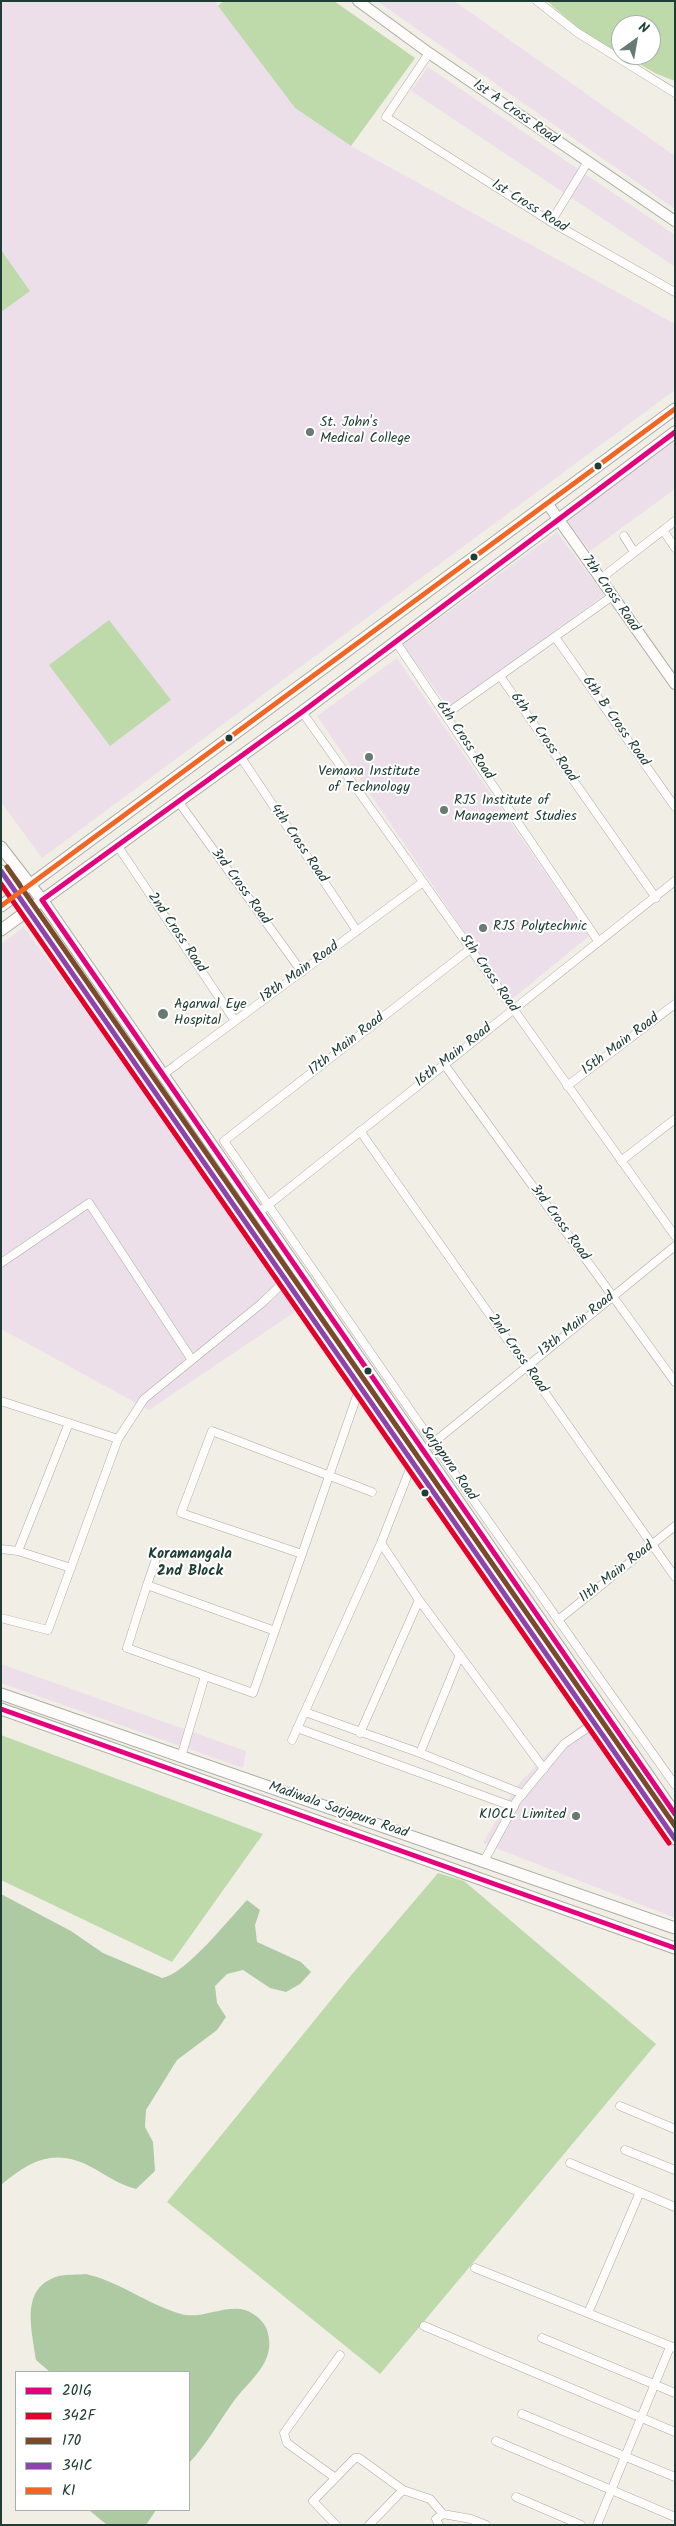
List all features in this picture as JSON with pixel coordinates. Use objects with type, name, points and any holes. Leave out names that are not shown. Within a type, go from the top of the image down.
[{"type":"main road","points":[[1,906],[675,409]]},
{"type":"main road","points":[[1,930],[302,712],[675,432]]},
{"type":"main road","name":"Sarjapura Road","points":[[1,847],[42,900],[675,1814]]},
{"type":"main road","points":[[1,871],[581,1707],[675,1839]]},
{"type":"main road","name":"Madiwala Sarjapura Road","points":[[1,1694],[675,1928]]},
{"type":"main road","points":[[581,1707],[594,1698]]},
{"type":"main road","name":"Madiwala Sarjapura Road","points":[[1,1709],[675,1948]]},
{"type":"main road","points":[[89,1741],[91,1726]]},
{"type":"street","name":"1st A Cross Road","points":[[358,1],[587,163],[675,221]]},
{"type":"street","points":[[537,1],[578,33],[675,93]]},
{"type":"street","name":"1st Cross Road","points":[[429,53],[386,117],[551,222],[675,292]]},
{"type":"street","points":[[654,80],[675,87]]},
{"type":"street","points":[[551,222],[587,163]]},
{"type":"street","name":"7th Cross Road","points":[[547,503],[611,597],[675,684]]},
{"type":"street","points":[[600,579],[675,521]]},
{"type":"street","points":[[663,530],[675,548]]},
{"type":"street","points":[[624,536],[634,552]]},
{"type":"street","points":[[446,714],[611,597]]},
{"type":"street","name":"6th B Cross Road","points":[[554,637],[675,807]]},
{"type":"street","name":"6th Cross Road","points":[[396,642],[598,941]]},
{"type":"street","name":"6th A Cross Road","points":[[500,676],[656,898]]},
{"type":"street","name":"5th Cross Road","points":[[302,712],[675,1236]]},
{"type":"street","name":"4th Cross Road","points":[[240,756],[357,931]]},
{"type":"street","name":"3rd Cross Road","points":[[178,801],[302,972]]},
{"type":"street","name":"2nd Cross Road","points":[[117,845],[235,1021]]},
{"type":"street","name":"16th Main Road","points":[[258,1213],[675,881]]},
{"type":"street","name":"18th Main Road","points":[[162,1075],[423,882]]},
{"type":"street","name":"17th Main Road","points":[[224,1141],[470,949]]},
{"type":"street","name":"15th Main Road","points":[[567,1086],[675,1004]]},
{"type":"street","name":"3rd Cross Road","points":[[444,1064],[675,1382]]},
{"type":"street","points":[[621,1161],[675,1119]]},
{"type":"street","name":"2nd Cross Road","points":[[360,1131],[675,1577]]},
{"type":"street","name":"Sarjapura Road","points":[[224,1141],[269,1203],[433,1443],[675,1785]]},
{"type":"street","points":[[1,1264],[89,1203],[192,1360]]},
{"type":"street","name":"13th Main Road","points":[[433,1443],[675,1246]]},
{"type":"street","points":[[1,1618],[48,1630],[118,1439],[144,1399],[262,1303],[285,1281]]},
{"type":"street","points":[[156,1559],[127,1648],[253,1693],[360,1387]]},
{"type":"street","points":[[1,1401],[118,1439]]},
{"type":"street","points":[[18,1551],[69,1423]]},
{"type":"street","points":[[302,1554],[181,1513],[212,1431],[372,1492]]},
{"type":"street","points":[[292,1740],[380,1543],[412,1464],[424,1454]]},
{"type":"street","name":"11th Main Road","points":[[558,1620],[675,1526]]},
{"type":"street","points":[[380,1543],[419,1600],[544,1768]]},
{"type":"street","points":[[1,1549],[18,1551],[71,1568]]},
{"type":"street","points":[[147,1586],[275,1631]]},
{"type":"street","points":[[360,1733],[419,1600]]},
{"type":"street","points":[[420,1753],[460,1655]]},
{"type":"street","points":[[181,1757],[205,1676]]},
{"type":"street","points":[[305,1712],[420,1753],[523,1794]]},
{"type":"street","points":[[484,1861],[523,1794],[564,1744],[594,1724]]},
{"type":"street","points":[[297,1728],[514,1807]]},
{"type":"street","points":[[620,2106],[675,2129]]},
{"type":"street","points":[[625,2150],[675,2170]]},
{"type":"street","points":[[570,2163],[675,2207]]},
{"type":"street","points":[[588,2313],[640,2192]]},
{"type":"street","points":[[476,2268],[672,2347],[597,2525]]},
{"type":"street","points":[[424,2326],[675,2432]]},
{"type":"street","points":[[542,2338],[675,2393]]},
{"type":"street","points":[[334,2477],[287,2443],[284,2433],[340,2355]]},
{"type":"street","points":[[522,2414],[675,2476]]},
{"type":"street","points":[[496,2441],[675,2517]]},
{"type":"street","points":[[336,2525],[313,2500],[352,2459],[359,2458],[403,2490],[430,2499],[439,2519]]},
{"type":"street","points":[[369,2525],[403,2490]]},
{"type":"street","points":[[516,2497],[581,2525]]},
{"type":"street","points":[[429,2525],[439,2519],[486,2525]]},
{"type":"shaded area","name":"St. John's Medical College","points":[[1,1],[215,1],[295,108],[351,146],[675,324],[675,390],[42,858],[1,802]]},
{"type":"shaded area","points":[[377,1],[454,1],[675,156],[675,209]]},
{"type":"shaded area","points":[[428,67],[675,235],[675,267],[411,91]]},
{"type":"shaded area","points":[[675,439],[675,489],[590,551],[566,519]]},
{"type":"shaded area","points":[[557,532],[604,595],[449,708],[403,645]]},
{"type":"shaded area","points":[[397,658],[589,936],[511,1000],[317,716]]},
{"type":"shaded area","points":[[24,927],[130,1072],[296,1311],[149,1410],[1,1329],[1,944]]},
{"type":"shaded area","points":[[1,1664],[246,1751],[243,1768],[1,1683]]},
{"type":"shaded area","name":"KIOCL Limited","points":[[587,1721],[675,1846],[675,1918],[483,1843],[515,1788],[560,1741]]},
{"type":"green space","points":[[223,1],[334,1],[415,58],[351,146],[295,108],[218,6]]},
{"type":"green space","points":[[547,1],[675,1],[675,81],[641,65],[661,65],[661,15],[611,15],[611,48],[582,32]]},
{"type":"green space","points":[[1,250],[30,291],[1,312]]},
{"type":"green space","points":[[109,620],[171,700],[110,746],[49,665]]},
{"type":"green space","points":[[1,1735],[263,1834],[172,1962],[1,1880]]},
{"type":"green space","points":[[438,1873],[464,1881],[656,2044],[380,2374],[167,2202],[348,1979]]},
{"type":"green space","points":[[1,1894],[71,1931],[103,1953],[162,1978],[172,1975],[195,1957],[247,1900],[260,1910],[255,1925],[257,1942],[301,1962],[311,1972],[300,1984],[286,1992],[270,1988],[243,1970],[227,1974],[215,1986],[217,2003],[226,2017],[217,2030],[177,2060],[146,2110],[145,2127],[153,2142],[155,2171],[136,2189],[120,2183],[81,2162],[56,2158],[45,2159],[23,2168],[1,2185]]},
{"type":"green space","points":[[86,2274],[110,2282],[157,2305],[181,2314],[197,2315],[229,2309],[245,2310],[252,2313],[266,2327],[269,2342],[265,2362],[190,2462],[190,2371],[49,2371],[36,2360],[31,2323],[33,2299],[38,2289],[46,2281],[65,2275]]},
{"type":"green space","points":[[90,2511],[155,2511],[146,2525],[107,2525]]},
{"type":"transit line","name":"K1","points":[[1,906],[675,409]]},
{"type":"transit line","name":"201G","points":[[675,432],[302,712],[42,900],[675,1814]]},
{"type":"transit line","name":"170","points":[[7,867],[675,1826]]},
{"type":"transit line","name":"341C","points":[[1,871],[675,1839]]},
{"type":"transit line","name":"342F","points":[[1,884],[669,1843]]},
{"type":"transit line","name":"201G","points":[[1,1709],[675,1948]]},
{"type":"place","name":"St. John's Medical College","points":[[310,432]]},
{"type":"place","name":"Vemana Institute of Technology","points":[[369,757]]},
{"type":"place","name":"RJS Institute of Management Studies","points":[[444,810]]},
{"type":"place","name":"RJS Polytechnic","points":[[483,928]]},
{"type":"place","name":"Agarwal Eye Hospital","points":[[163,1014]]},
{"type":"place","name":"KIOCL Limited","points":[[576,1816]]},
{"type":"district","name":"Koramangala 2nd Block","points":[[190,1564]]}]
